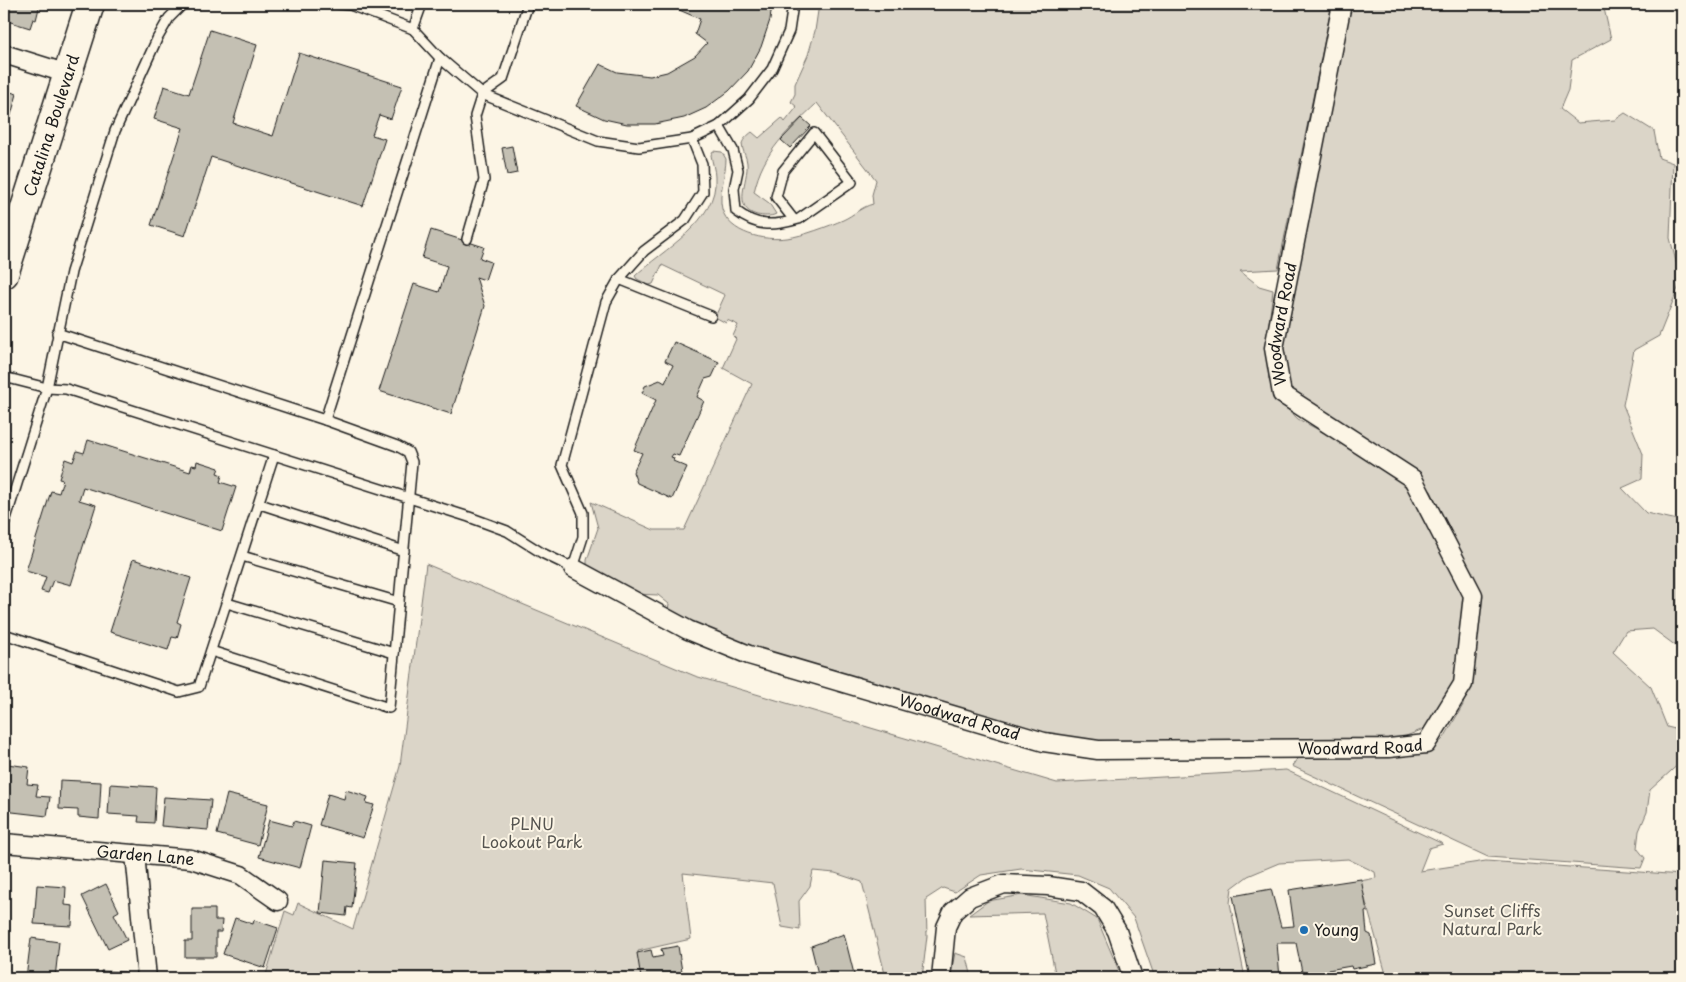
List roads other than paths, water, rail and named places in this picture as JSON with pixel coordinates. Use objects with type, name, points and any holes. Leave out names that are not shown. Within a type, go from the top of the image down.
[{"type":"main road","name":"Catalina Boulevard","points":[[4,274],[90,4]]},
{"type":"street","name":"Woodward Road","points":[[573,568],[688,630],[750,655],[1044,742],[1098,750],[1389,748],[1426,744],[1463,684],[1472,595],[1413,478],[1282,394],[1274,348],[1342,4]]},
{"type":"street","points":[[4,54],[68,74]]},
{"type":"street","name":"Garden Lane","points":[[4,843],[191,859],[241,874],[278,901]]},
{"type":"street","points":[[135,854],[147,978]]},
{"type":"street","points":[[941,978],[946,927],[953,912],[970,896],[1004,884],[1048,886],[1081,892],[1103,908],[1117,931],[1133,978]]},
{"type":"lane","points":[[4,526],[47,388],[71,272],[114,131],[157,39],[169,18],[183,4]]},
{"type":"lane","points":[[339,4],[350,5],[414,29],[440,58],[482,94],[598,141],[639,147],[692,139],[719,126],[749,99],[772,69],[789,31],[792,4]]},
{"type":"lane","points":[[414,29],[422,4]]},
{"type":"lane","points":[[467,239],[484,180],[475,116],[482,94],[503,79],[528,4]]},
{"type":"lane","points":[[325,420],[440,58]]},
{"type":"lane","points":[[719,126],[733,150],[738,170],[734,189],[736,211],[749,221],[775,225],[794,220],[852,182],[814,133],[783,171],[776,197],[794,220]]},
{"type":"lane","points":[[4,377],[47,388],[66,389],[409,500],[469,517],[507,531],[542,553],[573,568],[583,537],[583,513],[562,465],[606,302],[618,279],[644,251],[685,220],[703,192],[702,164],[692,139]]},
{"type":"lane","points":[[618,279],[711,316]]},
{"type":"lane","points":[[57,333],[325,420],[397,446],[408,452],[412,462],[389,708],[211,650]]},
{"type":"lane","points":[[4,634],[179,692],[199,687],[260,504],[274,455]]},
{"type":"lane","points":[[260,504],[404,551]]},
{"type":"lane","points":[[242,556],[399,602]]},
{"type":"lane","points":[[226,603],[394,653]]},
{"type":"place","name":"Young","points":[[1304,930]]},
{"type":"park label","name":"PLNU Lookout Park","points":[[532,833]]},
{"type":"park label","name":"Sunset Cliffs Natural Park","points":[[1492,920]]}]
